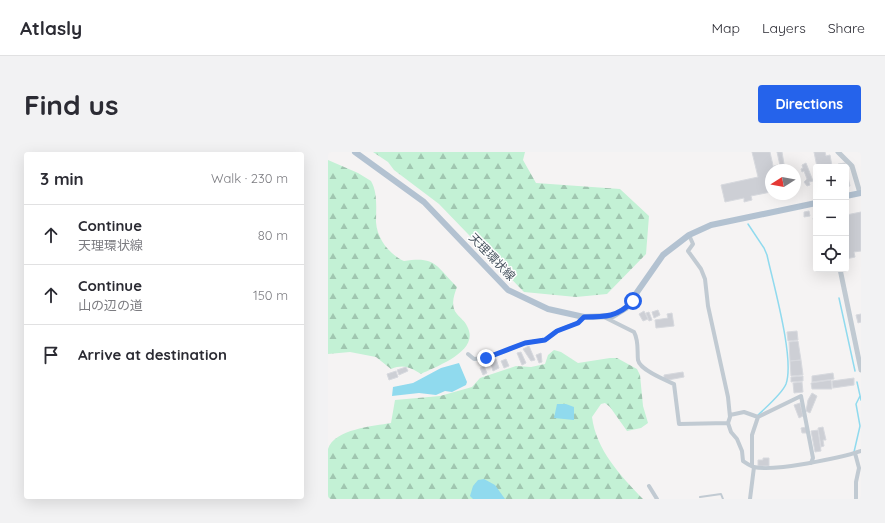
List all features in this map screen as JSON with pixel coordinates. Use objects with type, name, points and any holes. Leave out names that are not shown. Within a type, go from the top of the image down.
[{"type":"main road","name":"天理環状線","points":[[355,152],[424,202],[508,290],[548,309],[584,317],[605,318],[613,316],[626,308],[663,255],[689,235],[711,225],[813,204]]},
{"type":"main road","points":[[849,195],[861,193]]},
{"type":"street","points":[[838,152],[852,166],[861,193]]},
{"type":"street","points":[[689,235],[693,244],[688,251],[701,269],[705,279],[708,306],[728,397],[730,415],[728,423],[731,432],[737,439],[742,451],[743,461],[753,467],[811,463],[861,451]]},
{"type":"street","points":[[841,272],[861,370]]},
{"type":"street","points":[[468,354],[474,359],[486,358],[525,343],[540,341],[557,331],[578,323],[584,317]]},
{"type":"street","points":[[605,318],[634,332],[636,336],[638,361],[644,369],[674,384],[679,424],[728,423]]},
{"type":"street","points":[[750,499],[753,467],[752,434],[758,417],[801,396],[813,458],[811,463]]},
{"type":"street","points":[[730,415],[744,412],[758,417]]},
{"type":"street","points":[[855,453],[860,468],[856,482],[856,499]]},
{"type":"street","points":[[648,486],[657,499]]},
{"type":"lane","points":[[700,497],[721,494],[723,499]]},
{"type":"green space","points":[[373,152],[525,152],[523,160],[536,183],[620,189],[649,216],[646,254],[607,294],[576,297],[524,292],[439,204],[394,170],[388,162]]},
{"type":"green space","points":[[328,160],[358,173],[371,181],[376,196],[377,228],[385,246],[389,251],[404,261],[423,260],[435,264],[457,287],[453,300],[454,308],[466,324],[470,335],[468,343],[463,350],[446,362],[421,374],[406,367],[391,369],[376,357],[350,352],[328,354]]},
{"type":"green space","points":[[554,350],[561,352],[578,363],[617,358],[637,369],[640,375],[643,406],[648,423],[641,428],[627,431],[610,407],[605,403],[601,404],[592,417],[594,429],[604,451],[618,472],[643,499],[328,499],[328,449],[332,442],[338,437],[365,427],[391,423],[395,400],[440,396],[472,387],[480,378],[516,366],[531,367],[545,364],[548,355]]},
{"type":"water","points":[[459,363],[467,382],[466,385],[452,392],[445,391],[436,395],[419,393],[392,396],[393,387],[413,383],[441,368]]},
{"type":"water","points":[[557,404],[566,404],[574,407],[574,420],[554,418]]},
{"type":"water","points":[[484,479],[495,485],[505,499],[473,499],[470,496],[473,486],[478,480]]},
{"type":"building","points":[[752,152],[770,152],[773,164],[765,164],[765,193],[751,196],[752,200],[744,202],[744,198],[725,202],[721,185],[758,177]]},
{"type":"building","points":[[777,152],[782,152],[784,164],[780,164]]},
{"type":"building","points":[[814,152],[825,152],[826,156],[830,155],[832,164],[816,164]]},
{"type":"building","points":[[806,163],[813,181],[809,182],[810,185],[807,186],[804,182],[807,179],[804,171],[802,172],[802,165]]},
{"type":"building","points":[[809,211],[810,216],[804,217],[804,212]]},
{"type":"building","points":[[861,212],[861,251],[854,252],[855,257],[849,258],[849,236],[849,214]]},
{"type":"building","points":[[658,310],[660,315],[654,318],[652,312]]},
{"type":"building","points":[[644,311],[648,319],[643,321],[639,314]]},
{"type":"building","points":[[649,312],[652,320],[649,321],[646,313]]},
{"type":"building","points":[[672,313],[674,326],[656,328],[655,320],[668,318],[667,314]]},
{"type":"building","points":[[861,314],[861,322],[858,323],[856,315]]},
{"type":"building","points":[[797,331],[798,340],[788,341],[787,332]]},
{"type":"building","points":[[798,341],[801,360],[790,361],[789,342]]},
{"type":"building","points":[[529,346],[535,360],[531,361],[523,349]]},
{"type":"building","points":[[521,352],[526,363],[522,365],[517,353]]},
{"type":"building","points":[[541,353],[542,362],[539,363],[536,355]]},
{"type":"building","points":[[496,359],[499,368],[493,371],[491,364],[494,363],[493,360]]},
{"type":"building","points":[[506,359],[509,366],[504,368],[501,361]]},
{"type":"building","points":[[801,360],[803,375],[791,376],[790,361]]},
{"type":"building","points":[[484,366],[487,373],[483,375],[480,368]]},
{"type":"building","points":[[406,367],[408,371],[399,375],[397,370]]},
{"type":"building","points":[[396,371],[398,377],[389,380],[387,374]]},
{"type":"building","points":[[683,372],[684,377],[668,380],[664,378],[664,375]]},
{"type":"building","points":[[833,373],[834,379],[812,382],[812,376]]},
{"type":"building","points":[[803,376],[803,381],[791,382],[791,377]]},
{"type":"building","points":[[854,378],[854,385],[833,388],[832,381]]},
{"type":"building","points":[[831,380],[832,389],[812,389],[811,383]]},
{"type":"building","points":[[802,382],[803,392],[794,393],[793,383]]},
{"type":"building","points":[[812,393],[817,396],[810,413],[806,411],[808,400]]},
{"type":"building","points":[[800,403],[803,416],[799,418],[794,405]]},
{"type":"building","points":[[806,427],[807,433],[802,433],[801,428]]},
{"type":"building","points":[[823,427],[826,440],[823,440],[824,446],[821,447],[818,428]]},
{"type":"building","points":[[818,430],[821,451],[815,452],[811,431]]},
{"type":"building","points":[[763,458],[769,458],[769,466],[758,466],[758,460],[763,460]]},
{"type":"waterway","points":[[748,224],[767,255],[786,340],[788,357],[788,372],[784,388],[757,416]]},
{"type":"waterway","points":[[839,298],[855,371]]},
{"type":"waterway","points":[[857,382],[861,400]]},
{"type":"waterway","points":[[854,452],[860,426],[856,404],[860,396]]},
{"type":"route","points":[[486,358],[525,343],[545,340],[557,331],[578,323],[584,317],[605,318],[613,316],[621,312],[633,301]]}]
